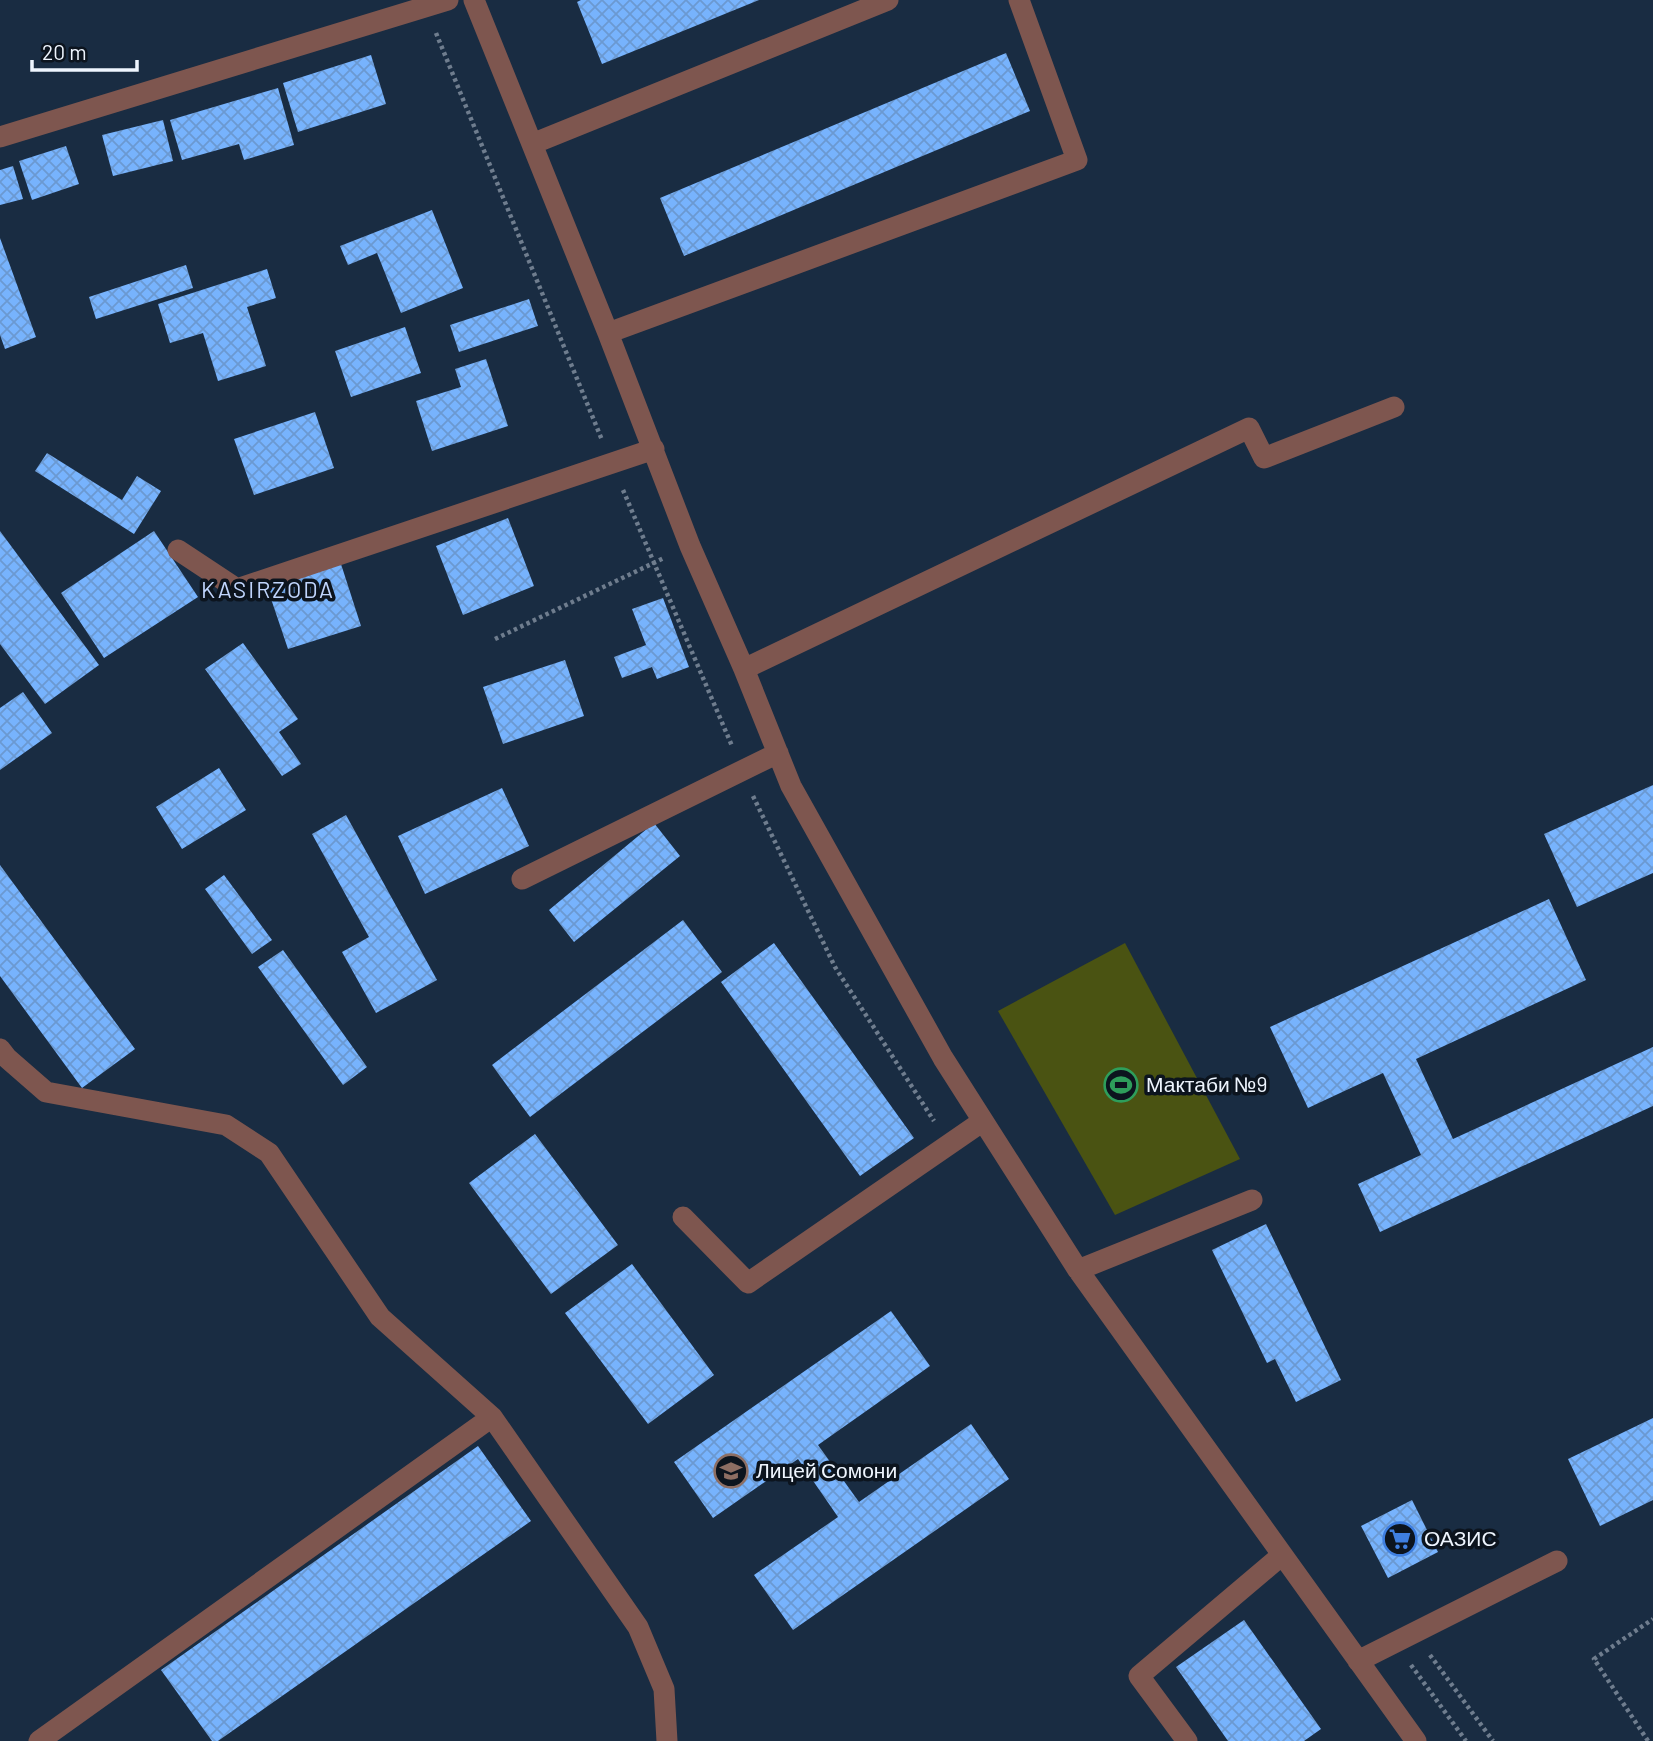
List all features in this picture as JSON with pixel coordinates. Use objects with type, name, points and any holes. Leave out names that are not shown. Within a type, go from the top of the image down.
[{"type":"street","points":[[0,137],[448,0]]},
{"type":"street","points":[[474,0],[654,449],[690,546],[791,786],[943,1058],[1078,1270],[1416,1741]]},
{"type":"street","points":[[532,144],[888,0]]},
{"type":"street","points":[[608,333],[1077,160],[1019,0]]},
{"type":"street","points":[[744,669],[1249,428],[1264,458],[1394,407]]},
{"type":"street","points":[[178,550],[237,589],[654,449]]},
{"type":"street","points":[[522,880],[778,753]]},
{"type":"street","points":[[0,1049],[46,1092],[226,1125],[269,1153],[380,1317],[492,1417],[638,1627],[664,1689],[667,1741]]},
{"type":"street","points":[[683,1217],[748,1283],[983,1121]]},
{"type":"street","points":[[1078,1270],[1252,1200]]},
{"type":"street","points":[[39,1741],[492,1417]]},
{"type":"street","points":[[1187,1741],[1139,1675],[1282,1555]]},
{"type":"street","points":[[1358,1661],[1557,1561]]},
{"type":"path","points":[[425,7],[612,463],[759,810],[835,967],[949,1145]]},
{"type":"path","points":[[495,639],[690,546]]},
{"type":"path","points":[[1648,1741],[1594,1659],[1653,1619]]},
{"type":"path","points":[[1395,1642],[1466,1741]]},
{"type":"path","points":[[1430,1655],[1493,1741]]},
{"type":"green space","name":"Мактаби №9","points":[[1125,943],[1240,1159],[1115,1215],[998,1011]]},
{"type":"building","points":[[759,0],[602,64],[577,2]]},
{"type":"building","points":[[1006,53],[1030,111],[684,256],[660,198]]},
{"type":"building","points":[[371,55],[386,104],[298,132],[283,83]]},
{"type":"building","points":[[278,88],[294,145],[244,160],[239,144],[182,160],[170,120]]},
{"type":"building","points":[[163,120],[173,161],[113,176],[102,135]]},
{"type":"building","points":[[66,146],[79,184],[32,200],[19,161]]},
{"type":"building","points":[[13,166],[23,199],[0,205],[0,170]]},
{"type":"building","points":[[432,210],[463,288],[401,313],[377,253],[348,265],[340,246]]},
{"type":"building","points":[[0,238],[36,337],[5,349],[0,335]]},
{"type":"building","points":[[186,265],[193,288],[96,319],[89,297]]},
{"type":"building","points":[[267,269],[276,298],[247,307],[266,366],[218,381],[203,333],[170,343],[158,304]]},
{"type":"building","points":[[529,299],[538,326],[459,352],[450,325]]},
{"type":"building","points":[[405,327],[421,373],[351,397],[335,351]]},
{"type":"building","points":[[486,359],[508,426],[432,451],[416,401],[461,387],[455,369]]},
{"type":"building","points":[[315,412],[334,468],[254,495],[234,439]]},
{"type":"building","points":[[47,453],[122,500],[137,476],[161,491],[134,534],[35,471]]},
{"type":"building","points":[[508,518],[534,586],[463,615],[436,546]]},
{"type":"building","points":[[0,531],[99,665],[45,704],[0,644]]},
{"type":"building","points":[[154,531],[198,597],[104,658],[61,593]]},
{"type":"building","points":[[341,564],[361,626],[288,649],[267,587]]},
{"type":"building","points":[[663,598],[689,667],[657,679],[652,667],[622,678],[614,657],[646,645],[632,609]]},
{"type":"building","points":[[243,643],[298,719],[279,732],[301,764],[282,776],[205,669]]},
{"type":"building","points":[[565,660],[584,716],[503,744],[483,687]]},
{"type":"building","points":[[23,692],[52,733],[0,770],[0,708]]},
{"type":"building","points":[[219,768],[246,810],[182,849],[156,807]]},
{"type":"building","points":[[1653,785],[1653,873],[1577,907],[1544,834]]},
{"type":"building","points":[[502,788],[529,846],[425,894],[398,836]]},
{"type":"building","points":[[346,815],[437,980],[376,1013],[342,952],[369,937],[312,834]]},
{"type":"building","points":[[654,823],[680,856],[574,942],[549,910]]},
{"type":"building","points":[[0,865],[135,1049],[82,1088],[0,976]]},
{"type":"building","points":[[224,875],[272,940],[252,954],[205,889]]},
{"type":"building","name":"Мактаби №9","points":[[1549,899],[1586,980],[1416,1059],[1453,1139],[1653,1047],[1653,1106],[1380,1232],[1358,1184],[1421,1155],[1383,1073],[1308,1108],[1270,1027]]},
{"type":"building","points":[[683,920],[722,972],[530,1117],[492,1065]]},
{"type":"building","points":[[774,943],[914,1138],[860,1176],[721,982]]},
{"type":"building","points":[[283,950],[367,1067],[343,1085],[258,967]]},
{"type":"building","points":[[535,1134],[618,1245],[551,1294],[469,1183]]},
{"type":"building","points":[[1266,1224],[1341,1380],[1296,1402],[1275,1359],[1267,1363],[1212,1250]]},
{"type":"building","points":[[632,1264],[714,1375],[648,1424],[565,1313]]},
{"type":"building","name":"Лицей Сомони","points":[[891,1311],[930,1366],[818,1445],[859,1502],[971,1424],[1009,1479],[793,1630],[754,1575],[838,1517],[798,1459],[713,1518],[674,1462]]},
{"type":"building","points":[[1653,1418],[1653,1500],[1600,1526],[1568,1459]]},
{"type":"building","points":[[478,1446],[531,1521],[218,1741],[212,1741],[161,1670]]},
{"type":"building","name":"ОАЗИС","points":[[1412,1500],[1438,1552],[1388,1578],[1361,1526]]},
{"type":"building","points":[[1244,1620],[1321,1729],[1304,1741],[1228,1741],[1176,1667]]},
{"type":"place","name":"Мактаби №9","points":[[1121,1085]]},
{"type":"place","name":"Лицей Сомони","points":[[731,1471]]},
{"type":"place","name":"ОАЗИС","points":[[1400,1539]]},
{"type":"district","name":"KASIRZODA","points":[[268,590]]}]
